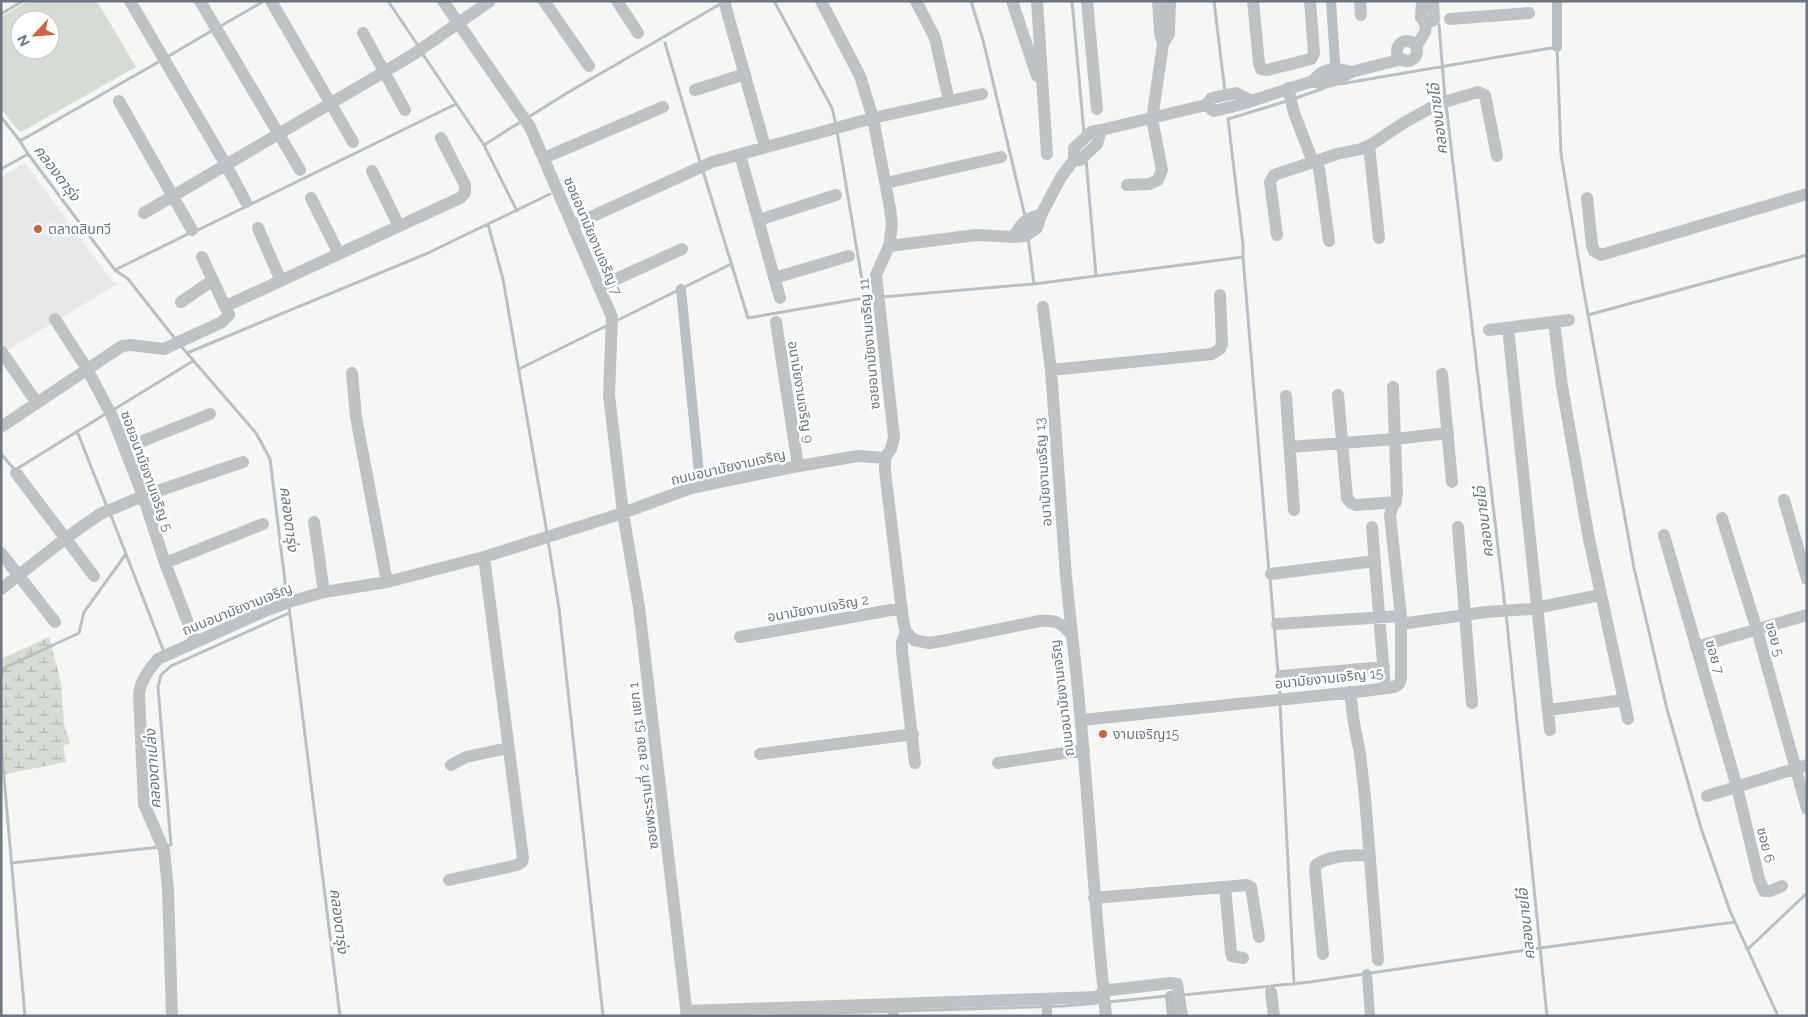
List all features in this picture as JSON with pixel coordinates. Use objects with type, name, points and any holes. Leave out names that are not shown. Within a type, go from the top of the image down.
[{"type":"street","points":[[130,1],[246,202]]},
{"type":"street","points":[[200,1],[300,170]]},
{"type":"street","points":[[271,1],[353,142]]},
{"type":"street","name":"ซอยอนามัยงามเจริญ 7","points":[[442,1],[527,123],[544,158],[612,317],[609,395],[623,513]]},
{"type":"street","points":[[144,213],[414,54],[490,1]]},
{"type":"street","points":[[544,1],[589,66]]},
{"type":"street","points":[[617,1],[638,33]]},
{"type":"street","points":[[724,1],[765,147]]},
{"type":"street","name":"ซอยอนามัยงามเจริญ 11","points":[[821,1],[860,76],[873,118],[892,225],[890,246],[876,275],[894,437],[891,449],[885,458]]},
{"type":"street","points":[[916,1],[935,38],[949,101]]},
{"type":"street","points":[[1012,1],[1042,90]]},
{"type":"street","points":[[1037,1],[1046,154]]},
{"type":"street","points":[[1087,1],[1097,109]]},
{"type":"street","points":[[1158,1],[1160,33],[1163,44]]},
{"type":"street","points":[[1127,186],[1149,184],[1158,180],[1162,170],[1152,119],[1163,44],[1169,34],[1170,1]]},
{"type":"street","points":[[1253,1],[1259,63],[1261,69],[1267,70],[1311,59],[1314,53],[1310,1]]},
{"type":"street","points":[[1360,1],[1361,15]]},
{"type":"street","points":[[1422,1],[1421,18],[1426,24]]},
{"type":"street","points":[[890,246],[976,235],[1020,236],[1076,156],[1096,136],[1152,119],[1211,105],[1289,92],[1313,81],[1321,84],[1339,79],[1350,72],[1402,59],[1398,52],[1400,45],[1406,41],[1414,44],[1416,47],[1426,24],[1434,20],[1433,1]]},
{"type":"street","points":[[1512,1],[1512,15]]},
{"type":"street","points":[[1450,19],[1529,13]]},
{"type":"street","points":[[363,33],[405,110]]},
{"type":"street","points":[[695,90],[745,74]]},
{"type":"street","points":[[1289,92],[1294,113],[1315,162],[1329,241]]},
{"type":"street","points":[[1277,235],[1271,179],[1274,175],[1337,154],[1361,150],[1438,104],[1478,92],[1485,95],[1497,156]]},
{"type":"street","points":[[572,225],[712,162],[873,118],[982,94]]},
{"type":"street","points":[[119,101],[192,230]]},
{"type":"street","points":[[544,158],[663,107]]},
{"type":"street","points":[[226,306],[460,198],[465,193],[465,186],[441,138]]},
{"type":"street","points":[[1369,146],[1379,238]]},
{"type":"street","points":[[740,155],[780,298]]},
{"type":"street","points":[[886,183],[1001,157]]},
{"type":"street","points":[[372,171],[399,226]]},
{"type":"street","points":[[1587,198],[1592,245],[1594,251],[1601,254],[1807,194]]},
{"type":"street","points":[[759,220],[836,195]]},
{"type":"street","points":[[311,198],[339,254]]},
{"type":"street","points":[[258,228],[281,281]]},
{"type":"street","points":[[599,287],[682,249]]},
{"type":"street","points":[[774,278],[849,256]]},
{"type":"street","points":[[1,427],[122,346],[130,344],[159,349],[169,348],[222,322],[229,315],[202,257]]},
{"type":"street","points":[[181,302],[213,280]]},
{"type":"street","points":[[1051,370],[1212,354],[1220,349],[1222,343],[1220,295]]},
{"type":"street","name":"อนามัยงามเจริญ 13","points":[[1043,307],[1051,370],[1072,635]]},
{"type":"street","name":"ซอยอนามัยงามเจริญ 5","points":[[55,319],[87,369],[112,416],[195,641]]},
{"type":"street","points":[[1489,330],[1569,320]]},
{"type":"street","name":"อนามัยงามเจริญ 9","points":[[776,322],[798,466]]},
{"type":"street","points":[[1554,322],[1562,386],[1589,539],[1628,719]]},
{"type":"street","points":[[1508,328],[1550,730]]},
{"type":"street","points":[[1,351],[37,403]]},
{"type":"street","points":[[352,373],[356,417],[387,582]]},
{"type":"street","points":[[1442,374],[1452,482]]},
{"type":"street","name":"อนามัยงามเจริญ 15","points":[[1082,720],[1350,692],[1385,688],[1399,684],[1401,679],[1401,620],[1390,516],[1391,508],[1396,502],[1397,495],[1393,387]]},
{"type":"street","points":[[1338,395],[1347,498],[1356,505],[1396,502]]},
{"type":"street","points":[[1286,396],[1294,510]]},
{"type":"street","points":[[124,448],[210,414]]},
{"type":"street","points":[[1290,447],[1448,433]]},
{"type":"street","name":"ถนนอนามัยงามเจริญ","points":[[172,1016],[168,889],[164,850],[144,804],[140,694],[141,684],[146,673],[158,659],[195,641],[286,604],[324,592],[387,582],[484,557],[623,513],[691,488],[858,456],[885,458]]},
{"type":"street","points":[[885,458],[885,471],[906,632],[902,642],[902,651],[915,763]]},
{"type":"street","points":[[1,589],[100,514],[143,496],[243,462]]},
{"type":"street","points":[[16,473],[94,576]]},
{"type":"street","points":[[1784,500],[1807,579]]},
{"type":"street","name":"ซอยพระรามที่ 2 ซอย 51 แยก 1","points":[[623,513],[639,607],[687,1014]]},
{"type":"street","name":"ซอย 5","points":[[1722,518],[1801,767],[1807,809]]},
{"type":"street","points":[[314,522],[324,592]]},
{"type":"street","points":[[165,563],[263,524]]},
{"type":"street","points":[[1372,527],[1385,688]]},
{"type":"street","points":[[1458,527],[1472,703]]},
{"type":"street","name":"ซอย 7","points":[[1664,535],[1737,787]]},
{"type":"street","points":[[1,553],[55,622]]},
{"type":"street","points":[[449,880],[517,865],[522,862],[523,858],[484,557]]},
{"type":"street","points":[[1271,574],[1375,562]]},
{"type":"street","points":[[1277,624],[1379,617],[1401,620],[1465,615],[1538,608],[1600,595]]},
{"type":"street","name":"อนามัยงามเจริญ 2","points":[[740,637],[902,608]]},
{"type":"street","points":[[1696,647],[1807,615]]},
{"type":"street","name":"ถนนอนามัยงามเจริญ","points":[[906,632],[914,640],[929,643],[1040,621],[1054,621],[1064,626],[1072,635],[1082,720],[1094,898],[1102,985],[1106,989],[1104,997],[1106,1016]]},
{"type":"street","points":[[1281,676],[1384,667]]},
{"type":"street","points":[[1350,692],[1360,754],[1378,960]]},
{"type":"street","points":[[1548,710],[1624,700]]},
{"type":"street","points":[[760,754],[913,734]]},
{"type":"street","points":[[451,765],[466,757],[508,748]]},
{"type":"street","points":[[998,762],[1084,750]]},
{"type":"street","points":[[1707,796],[1801,767]]},
{"type":"street","name":"ซอย 6","points":[[1737,787],[1764,891],[1770,891],[1782,886]]},
{"type":"street","points":[[1323,954],[1316,865],[1323,861],[1345,856],[1370,855]]},
{"type":"street","points":[[1094,898],[1240,884],[1247,885],[1251,887],[1259,937]]},
{"type":"street","points":[[1224,887],[1232,956],[1243,958]]},
{"type":"street","points":[[687,1014],[1097,997],[1106,989],[1170,983],[1178,984],[1182,1016]]},
{"type":"street","points":[[1271,992],[1274,1016]]},
{"type":"shaded area","name":"ตลาดสินทวี","points":[[25,163],[112,281],[119,283],[8,350],[1,341],[1,177]]},
{"type":"green space","points":[[28,1],[97,1],[136,67],[21,132],[1,109],[1,17],[10,12],[10,60],[60,60],[60,10],[13,10]]},
{"type":"green space","points":[[49,637],[61,682],[64,724],[70,743],[63,746],[66,762],[1,775],[1,659]]},
{"type":"waterway","points":[[1,14],[23,1]]},
{"type":"waterway","points":[[219,27],[264,1]]},
{"type":"waterway","points":[[388,1],[419,47]]},
{"type":"waterway","points":[[774,1],[832,108],[836,125]]},
{"type":"waterway","points":[[971,1],[983,40],[1025,216]]},
{"type":"waterway","points":[[1072,1],[1084,133]]},
{"type":"waterway","points":[[1214,1],[1225,92]]},
{"type":"waterway","points":[[1331,1],[1336,77]]},
{"type":"waterway","points":[[1557,1],[1557,47]]},
{"type":"waterway","points":[[527,118],[722,3]]},
{"type":"waterway","name":"คลองนายโอ๋","points":[[1439,25],[1445,98]]},
{"type":"waterway","points":[[167,57],[213,30]]},
{"type":"waterway","points":[[665,43],[701,165]]},
{"type":"waterway","points":[[1340,84],[1557,47],[1561,154],[1634,568],[1667,709],[1701,828],[1730,911],[1778,1016]]},
{"type":"waterway","points":[[422,53],[484,145],[517,211]]},
{"type":"waterway","points":[[20,141],[162,60]]},
{"type":"waterway","points":[[1293,99],[1322,89]]},
{"type":"waterway","points":[[882,297],[1034,284],[1243,257],[1228,119],[1287,101]]},
{"type":"waterway","points":[[196,231],[456,104]]},
{"type":"waterway","name":"คลองนายโอ๋","points":[[1446,104],[1505,607]]},
{"type":"waterway","name":"คลองตารุ่ง","points":[[1,117],[115,270],[128,279],[176,340]]},
{"type":"waterway","points":[[484,145],[522,121]]},
{"type":"waterway","points":[[837,131],[865,298]]},
{"type":"waterway","points":[[1,169],[28,154]]},
{"type":"waterway","points":[[1086,159],[1096,275]]},
{"type":"waterway","points":[[703,171],[748,318],[875,297]]},
{"type":"waterway","points":[[187,353],[428,253],[550,194]]},
{"type":"waterway","points":[[488,224],[503,279],[547,533]]},
{"type":"waterway","points":[[115,270],[190,233]]},
{"type":"waterway","points":[[1028,237],[1034,284]]},
{"type":"waterway","points":[[1588,315],[1807,255]]},
{"type":"waterway","points":[[1243,257],[1269,572]]},
{"type":"waterway","points":[[616,321],[731,264]]},
{"type":"waterway","points":[[681,289],[699,473]]},
{"type":"waterway","points":[[519,369],[608,325]]},
{"type":"waterway","name":"คลองตารุ่ง","points":[[180,345],[256,433],[270,459],[287,598]]},
{"type":"waterway","points":[[113,410],[193,361]]},
{"type":"waterway","points":[[1,454],[15,470],[107,413]]},
{"type":"waterway","points":[[77,431],[107,507]]},
{"type":"waterway","points":[[1,676],[4,668],[79,633],[84,612],[126,554],[110,513]]},
{"type":"waterway","points":[[548,540],[559,608],[603,1016]]},
{"type":"waterway","points":[[126,554],[164,652]]},
{"type":"waterway","points":[[1270,578],[1280,696]]},
{"type":"waterway","name":"คลองตารุ่ง","points":[[289,607],[340,1016]]},
{"type":"waterway","name":"คลองตาเปล่ง","points":[[166,846],[171,845],[158,687],[161,675],[171,666],[289,613]]},
{"type":"waterway","name":"คลองนายโอ๋","points":[[1506,613],[1547,1016]]},
{"type":"waterway","points":[[1280,702],[1294,984]]},
{"type":"waterway","points":[[1,743],[25,1016]]},
{"type":"waterway","name":"คลองตาเปล่ง","points":[[11,863],[160,847]]},
{"type":"waterway","points":[[1748,949],[1807,893]]},
{"type":"waterway","points":[[1183,995],[1310,982],[1540,948],[1735,922]]},
{"type":"waterway","points":[[1367,974],[1370,1016]]},
{"type":"waterway","points":[[1108,1002],[1177,995]]},
{"type":"waterway","points":[[1170,996],[1172,1016]]},
{"type":"waterway","points":[[771,1016],[1064,1006],[1097,1003]]},
{"type":"waterway","points":[[1047,1007],[1047,1016]]},
{"type":"waterway","points":[[893,1011],[894,1016]]},
{"type":"place","name":"ตลาดสินทวี","points":[[38,229]]},
{"type":"place","name":"งามเจริญ15","points":[[1103,734]]}]
